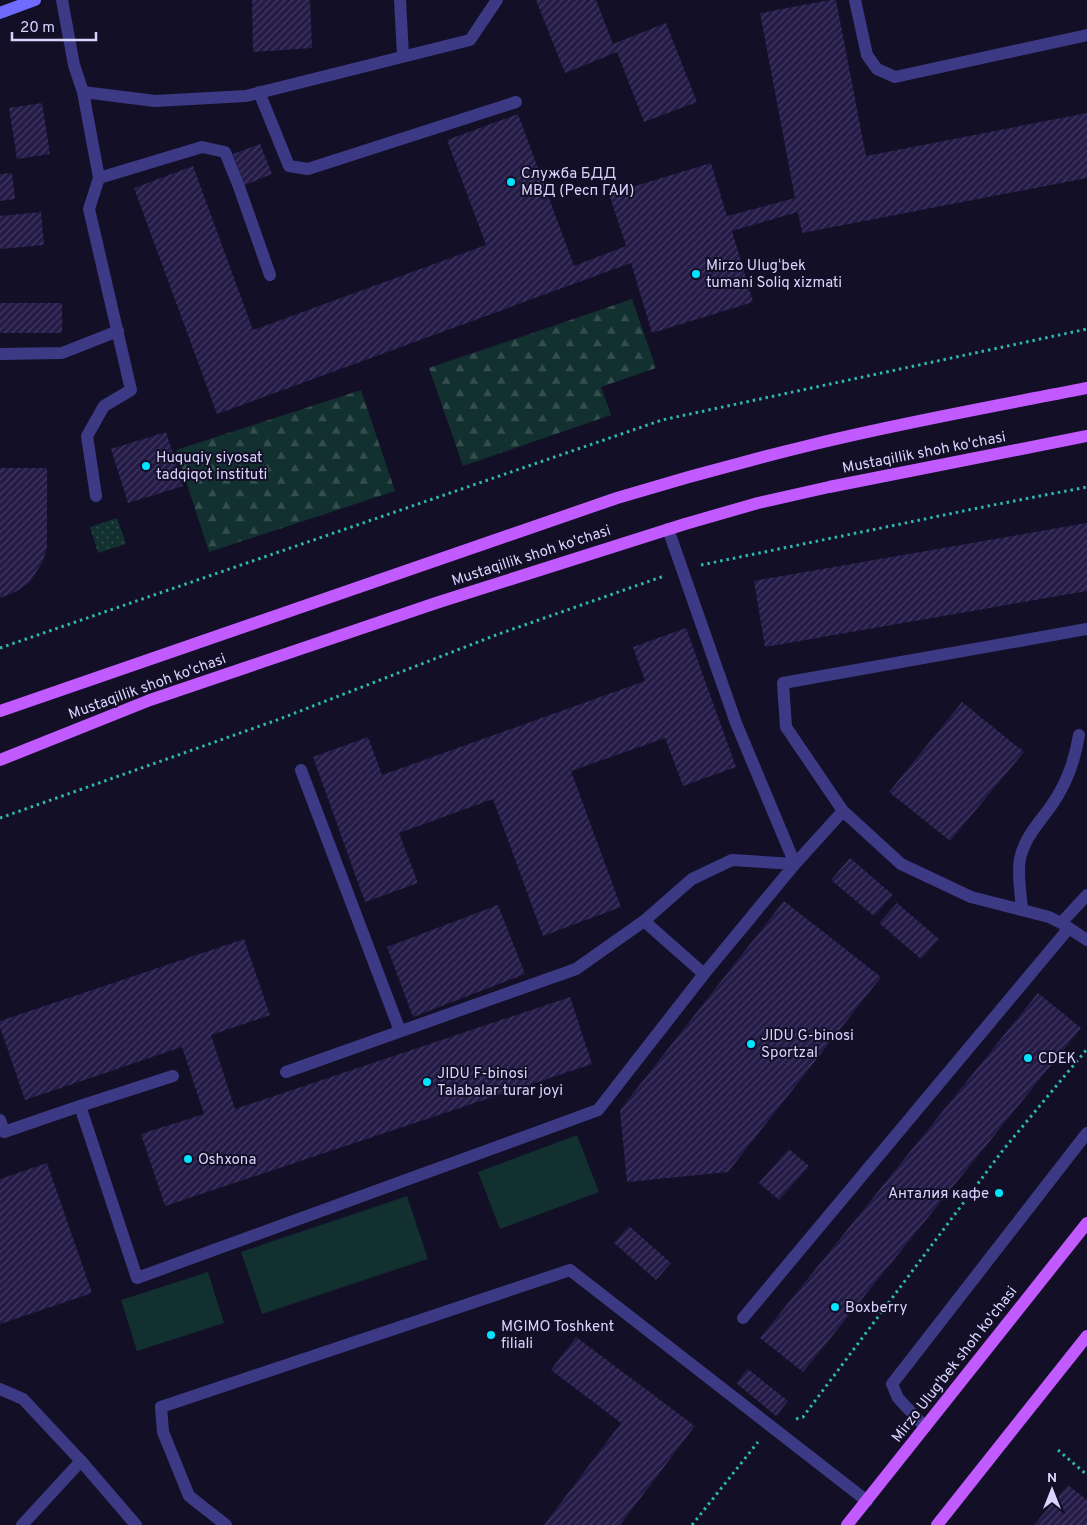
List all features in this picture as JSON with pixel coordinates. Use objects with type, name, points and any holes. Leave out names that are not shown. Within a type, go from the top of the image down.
[{"type":"main road","name":"Mustaqillik shoh ko'chasi","points":[[0,711],[618,498],[667,483],[766,456],[874,430],[1087,388]]},
{"type":"main road","name":"Mustaqillik shoh ko'chasi","points":[[0,760],[159,697],[436,603],[758,502],[1087,436]]},
{"type":"main road","name":"Mirzo Ulug'bek shoh ko'chasi","points":[[847,1525],[1087,1223]]},
{"type":"main road","points":[[937,1525],[1087,1336]]},
{"type":"street","points":[[0,13],[35,0]]},
{"type":"street","points":[[62,0],[99,178],[89,210],[131,390],[104,406],[87,436],[96,496]]},
{"type":"street","points":[[400,0],[403,56]]},
{"type":"street","points":[[82,92],[154,101],[246,96],[470,40],[498,0]]},
{"type":"street","points":[[855,0],[867,56],[877,70],[895,78],[1087,35]]},
{"type":"street","points":[[259,92],[289,166],[308,169],[516,102]]},
{"type":"street","points":[[99,178],[202,147],[225,152],[270,275]]},
{"type":"street","points":[[0,354],[62,353],[118,331]]},
{"type":"street","points":[[668,529],[736,724],[795,864]]},
{"type":"street","points":[[1087,629],[783,683],[786,727],[843,811],[901,864],[971,897],[1049,917],[1087,940]]},
{"type":"street","points":[[1022,910],[1020,861],[1034,829],[1062,788],[1076,755],[1079,735]]},
{"type":"street","points":[[301,770],[400,1031]]},
{"type":"street","points":[[80,1106],[136,1278],[598,1110],[704,974],[795,864],[843,811]]},
{"type":"street","points":[[286,1072],[576,969],[644,922],[692,879],[732,860],[795,864]]},
{"type":"street","points":[[743,1318],[1065,925],[1087,895]]},
{"type":"street","points":[[644,922],[704,974]]},
{"type":"street","points":[[1,1128],[80,1106],[173,1076]]},
{"type":"street","points":[[925,1427],[898,1398],[892,1384],[1087,1133]]},
{"type":"street","points":[[226,1525],[189,1496],[163,1432],[160,1407],[570,1270],[867,1501]]},
{"type":"street","points":[[0,1389],[22,1398],[81,1461],[136,1525]]},
{"type":"street","points":[[22,1525],[81,1461]]},
{"type":"path","points":[[0,648],[662,420],[1087,329]]},
{"type":"path","points":[[0,818],[277,720],[496,635],[682,570],[1087,487]]},
{"type":"path","points":[[692,1525],[750,1450],[772,1428],[804,1417],[1003,1150],[1087,1049]]},
{"type":"path","points":[[1058,1450],[1087,1475]]},
{"type":"green space","points":[[632,299],[656,368],[601,387],[611,415],[463,466],[429,368]]},
{"type":"green space","points":[[361,390],[395,491],[209,552],[176,450]]},
{"type":"green space","points":[[117,518],[126,544],[98,553],[90,527]]},
{"type":"green space","points":[[577,1135],[599,1192],[500,1229],[478,1172]]},
{"type":"green space","points":[[407,1196],[428,1259],[262,1314],[241,1252]]},
{"type":"green space","points":[[208,1272],[224,1323],[137,1351],[121,1300]]},
{"type":"building","points":[[252,0],[310,0],[312,48],[253,52]]},
{"type":"building","points":[[536,0],[596,0],[613,44],[666,23],[697,102],[644,122],[617,52],[565,73]]},
{"type":"building","points":[[836,0],[866,156],[1087,113],[1087,178],[802,233],[798,212],[732,231],[753,302],[652,333],[631,263],[217,414],[134,188],[193,166],[253,330],[486,245],[447,140],[518,114],[574,266],[626,246],[609,194],[711,163],[727,216],[795,198],[760,13]]},
{"type":"building","points":[[42,103],[50,154],[17,159],[9,108]]},
{"type":"building","points":[[260,144],[272,174],[245,185],[233,154]]},
{"type":"building","points":[[12,173],[15,199],[0,201],[0,174]]},
{"type":"building","points":[[41,212],[44,245],[0,249],[0,216]]},
{"type":"building","points":[[0,303],[62,303],[62,333],[0,333]]},
{"type":"building","points":[[166,432],[183,486],[128,503],[111,449]]},
{"type":"building","points":[[0,468],[47,468],[47,546],[43,561],[30,582],[17,591],[0,598]]},
{"type":"building","points":[[1087,523],[1087,591],[765,647],[754,581]]},
{"type":"building","points":[[686,628],[736,767],[683,786],[665,738],[571,771],[621,907],[543,936],[493,799],[399,833],[418,883],[365,902],[313,757],[368,737],[382,775],[645,681],[633,647]]},
{"type":"building","points":[[962,702],[1024,752],[950,841],[889,792]]},
{"type":"building","points":[[850,858],[893,895],[874,916],[831,880]]},
{"type":"building","name":"JIDU G-binosi Sportzal","points":[[784,901],[881,977],[728,1172],[627,1182],[620,1110]]},
{"type":"building","points":[[897,903],[939,939],[921,959],[879,923]]},
{"type":"building","points":[[498,905],[525,974],[413,1017],[387,947]]},
{"type":"building","name":"JIDU F-binosi Talabalar turar joyi","points":[[244,939],[270,1015],[211,1035],[235,1109],[570,997],[592,1064],[165,1206],[141,1134],[204,1114],[182,1047],[25,1100],[0,1027],[0,1021]]},
{"type":"building","points":[[1038,993],[1081,1028],[803,1372],[760,1338]]},
{"type":"building","points":[[789,1149],[809,1166],[779,1200],[759,1183]]},
{"type":"building","points":[[47,1163],[92,1293],[0,1324],[0,1179]]},
{"type":"building","points":[[629,1226],[671,1263],[656,1280],[614,1243]]},
{"type":"building","points":[[576,1337],[695,1426],[620,1525],[544,1525],[621,1423],[551,1370]]},
{"type":"building","points":[[748,1369],[788,1401],[776,1416],[736,1383]]},
{"type":"building","points":[[1068,1485],[1087,1500],[1087,1525],[1034,1525]]},
{"type":"place","name":"Служба БДД МВД (Респ ГАИ)","points":[[511,182]]},
{"type":"place","name":"Mirzo Ulugʻbek tumani Soliq xizmati","points":[[696,274]]},
{"type":"place","name":"Huquqiy siyosat tadqiqot instituti","points":[[146,466]]},
{"type":"place","name":"JIDU G-binosi Sportzal","points":[[751,1044]]},
{"type":"place","name":"CDEK","points":[[1028,1058]]},
{"type":"place","name":"JIDU F-binosi Talabalar turar joyi","points":[[427,1082]]},
{"type":"place","name":"Oshxona","points":[[188,1159]]},
{"type":"place","name":"Анталия кафе","points":[[999,1193]]},
{"type":"place","name":"Boxberry","points":[[835,1307]]},
{"type":"place","name":"MGIMO Toshkent filiali","points":[[491,1335]]}]
